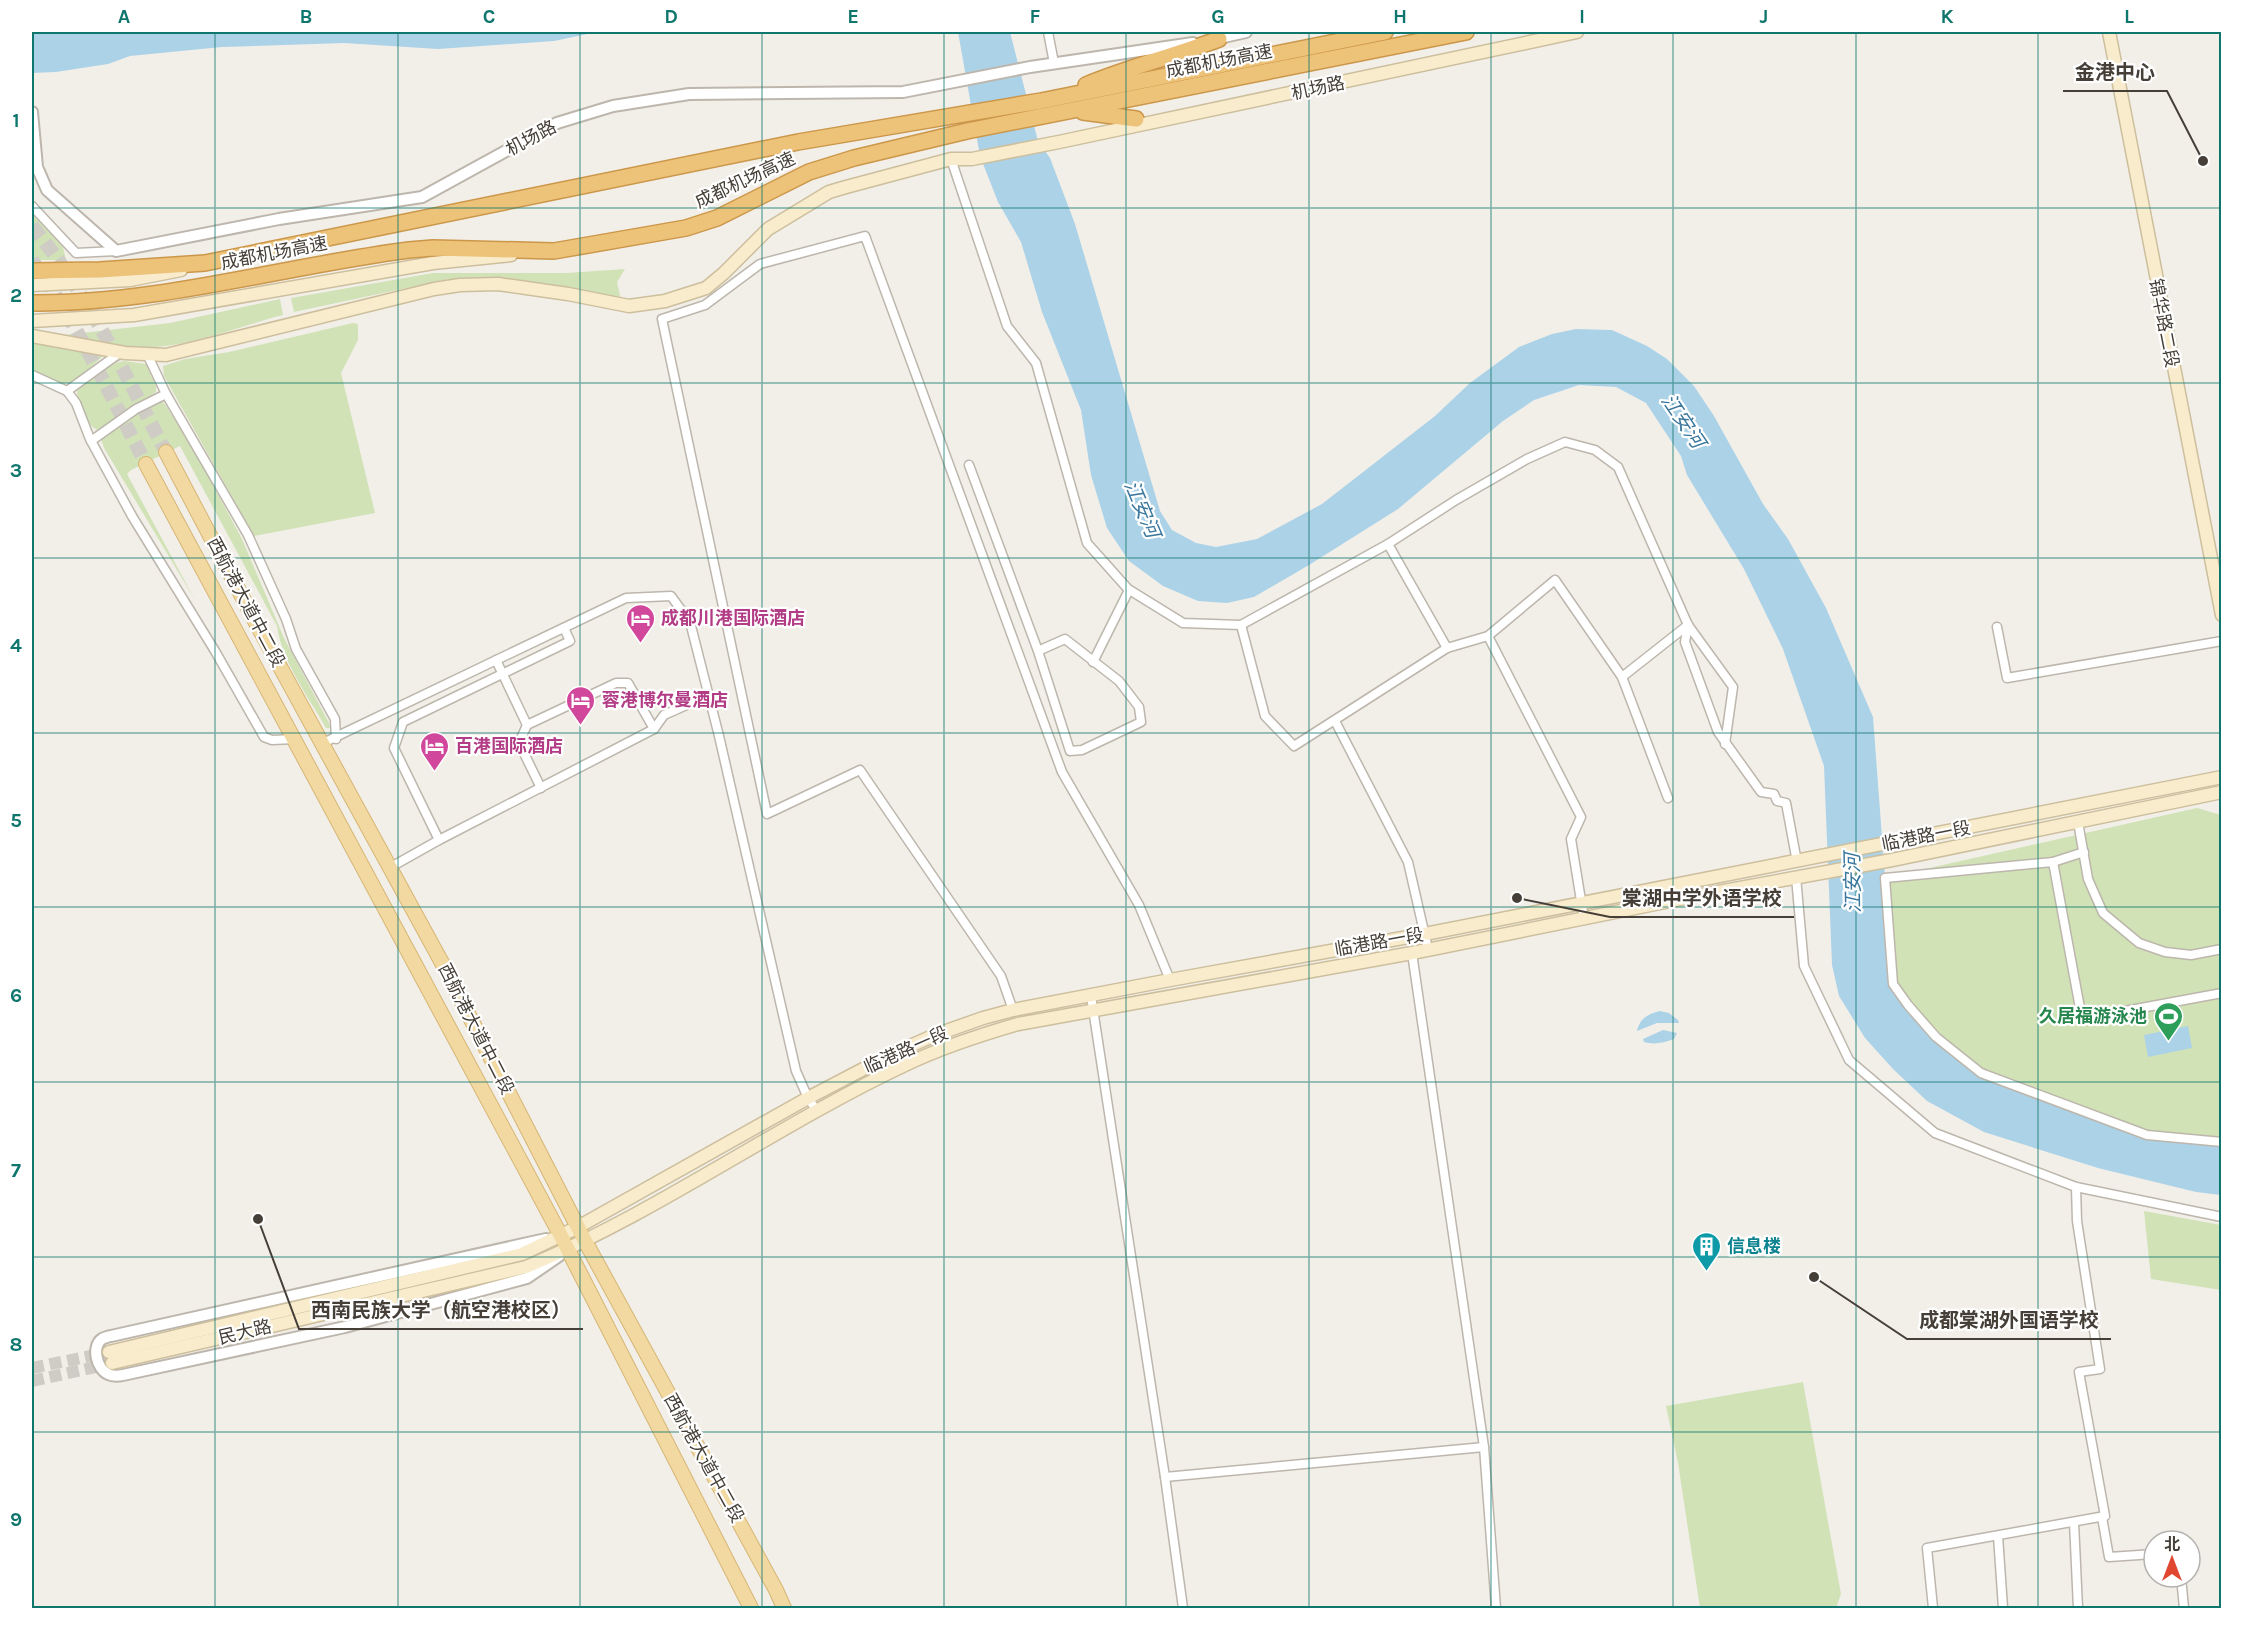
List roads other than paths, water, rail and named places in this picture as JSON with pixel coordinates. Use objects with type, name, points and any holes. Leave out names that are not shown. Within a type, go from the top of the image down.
[{"type":"highway","name":"成都机场高速","points":[[32,303],[76,302],[167,291],[409,250],[433,248],[554,251],[686,228],[717,218],[809,172],[854,158],[968,131],[1036,110],[1054,98],[1385,32]]},
{"type":"highway","name":"成都机场高速","points":[[32,271],[100,270],[205,263],[798,142],[966,114],[1071,110],[1466,32]]},
{"type":"highway","points":[[1054,98],[1112,74],[1219,39]]},
{"type":"highway","points":[[1071,110],[1136,119]]},
{"type":"main road","name":"机场路","points":[[32,336],[121,352],[166,356],[434,289],[460,285],[498,284],[629,306],[665,301],[706,288],[768,229],[829,192],[951,159],[972,159],[1094,135],[1577,32]]},
{"type":"main road","name":"锦华路二段","points":[[2109,32],[2222,615]]},
{"type":"main road","points":[[1094,135],[1136,119],[1216,103],[1247,103]]},
{"type":"main road","points":[[32,328],[176,309],[433,262],[554,251]]},
{"type":"main road","points":[[32,285],[130,280],[205,263]]},
{"type":"main road","points":[[32,321],[104,318]]},
{"type":"main road","name":"西航港大道中二段","points":[[166,452],[255,621],[330,741],[391,867],[585,1241],[784,1608]]},
{"type":"main road","points":[[146,464],[561,1236],[751,1608]]},
{"type":"main road","name":"临港路一段","points":[[578,1227],[808,1098],[892,1054],[935,1035],[1013,1010],[1425,934],[2222,777]]},
{"type":"main road","name":"临港路一段","points":[[585,1241],[907,1063],[966,1039],[1018,1024],[1428,950],[1892,860],[2222,792]]},
{"type":"main road","name":"民大路","points":[[578,1227],[522,1254],[111,1358],[526,1267],[585,1241]]},
{"type":"street","points":[[1048,32],[1054,63],[1219,39],[1246,32]]},
{"type":"street","name":"机场路","points":[[32,206],[76,253],[116,251],[279,219],[422,197],[557,123],[613,106],[689,94],[903,92],[1054,63]]},
{"type":"street","points":[[32,112],[37,167],[47,190],[116,251]]},
{"type":"street","points":[[951,159],[1007,326],[1036,363],[1087,543],[1129,590],[1183,623],[1241,625],[1388,544],[1456,500],[1527,459],[1565,442],[1595,450],[1618,467],[1688,625],[1733,687],[1725,744]]},
{"type":"street","points":[[1013,1010],[1001,976],[860,770],[767,814],[662,319],[705,305],[760,264],[865,236],[1062,772],[1139,905],[1170,980]]},
{"type":"street","points":[[67,392],[121,352]]},
{"type":"street","points":[[147,354],[166,394],[248,535],[286,619],[296,649],[335,719],[330,741]]},
{"type":"street","points":[[32,375],[67,392],[76,404],[92,441],[132,516],[215,651],[264,737],[272,740],[295,739]]},
{"type":"street","points":[[92,441],[136,409],[166,394]]},
{"type":"street","points":[[969,465],[1038,651],[1070,751],[1082,750],[1141,722],[1139,707],[1119,681],[1065,639],[1038,651]]},
{"type":"street","points":[[1388,544],[1447,648]]},
{"type":"street","points":[[1241,625],[1265,716],[1294,746],[1447,648],[1488,636],[1555,580],[1622,677],[1668,798]]},
{"type":"street","points":[[1093,662],[1129,590]]},
{"type":"street","points":[[330,741],[626,598],[671,596],[690,622],[796,1071],[808,1098],[817,1111]]},
{"type":"street","points":[[1622,677],[1688,625]]},
{"type":"street","points":[[1688,625],[1685,642],[1718,732],[1761,792],[1774,794],[1777,801],[1786,803],[1797,862]]},
{"type":"street","points":[[1997,627],[2007,678],[2222,640]]},
{"type":"street","points":[[439,840],[394,748],[403,722],[570,641],[564,628]]},
{"type":"street","points":[[1488,636],[1581,817],[1571,839],[1584,919]]},
{"type":"street","points":[[496,660],[527,725]]},
{"type":"street","points":[[541,788],[519,743],[527,725],[616,683],[628,684],[654,729]]},
{"type":"street","points":[[391,867],[654,729],[664,715],[709,695]]},
{"type":"street","points":[[1335,721],[1408,862],[1428,950]]},
{"type":"street","points":[[2078,822],[2088,879],[2103,913],[2139,943],[2165,952],[2191,955],[2222,949]]},
{"type":"street","points":[[2084,852],[2053,862],[1885,878],[1893,984],[1936,1037],[1981,1073],[2147,1135],[2222,1142]]},
{"type":"street","points":[[2053,862],[2082,1019],[2222,993]]},
{"type":"street","points":[[1796,878],[1804,966],[1849,1060],[1935,1133],[2076,1187],[2222,1217]]},
{"type":"street","points":[[1412,953],[1484,1447],[1496,1608]]},
{"type":"street","points":[[1091,996],[1183,1608]]},
{"type":"street","points":[[2076,1187],[2077,1221],[2100,1369],[2079,1372],[2105,1516],[2102,1517],[2109,1557],[2142,1555]]},
{"type":"street","points":[[561,1236],[111,1336],[98,1343],[97,1357],[103,1370],[108,1374],[123,1375],[345,1327],[527,1278],[568,1250]]},
{"type":"street","points":[[1165,1477],[1484,1447]]},
{"type":"street","points":[[1933,1608],[1927,1548],[2102,1517]]},
{"type":"street","points":[[2074,1522],[2078,1608]]},
{"type":"street","points":[[1998,1536],[2003,1608]]},
{"type":"street","points":[[2182,1589],[2184,1608]]},
{"type":"water","points":[[32,32],[597,32],[554,41],[438,49],[344,43],[222,47],[130,56],[108,64],[56,72],[32,73]]},
{"type":"water","name":"江安河","points":[[958,32],[1010,32],[1038,141],[1050,158],[1075,224],[1160,511],[1172,530],[1196,543],[1216,547],[1257,539],[1322,504],[1435,416],[1470,383],[1519,347],[1552,334],[1576,329],[1612,330],[1647,346],[1667,359],[1694,386],[1714,416],[1763,504],[1788,539],[1826,608],[1873,717],[1893,984],[1908,1005],[1981,1073],[2147,1135],[2221,1142],[2221,1195],[2196,1192],[2098,1168],[1984,1132],[1927,1101],[1865,1038],[1839,996],[1832,965],[1824,766],[1783,649],[1744,569],[1687,475],[1681,456],[1646,403],[1616,387],[1579,385],[1534,400],[1503,421],[1398,509],[1254,597],[1227,603],[1198,601],[1163,586],[1129,561],[1107,528],[1091,475],[1081,410],[1042,312],[1021,242],[998,202],[980,156]]},
{"type":"water","points":[[1660,1011],[1669,1013],[1679,1023],[1657,1023],[1637,1031],[1645,1017]]},
{"type":"water","name":"久居福游泳池","points":[[2188,1026],[2192,1048],[2148,1057],[2144,1035]]},
{"type":"water","points":[[1663,1030],[1677,1033],[1674,1039],[1666,1042],[1644,1042],[1643,1039]]},
{"type":"tunnel","points":[[32,226],[71,279],[88,307],[166,452]]},
{"type":"tunnel","points":[[32,260],[78,334],[146,464]]},
{"type":"tunnel","points":[[32,1368],[105,1353]]},
{"type":"tunnel","points":[[32,1381],[109,1364]]},
{"type":"place","name":"金港中心","points":[[2203,161]]},
{"type":"place","name":"成都川港国际酒店","points":[[640,644]]},
{"type":"place","name":"蓉港博尔曼酒店","points":[[581,726]]},
{"type":"place","name":"百港国际酒店","points":[[434,772]]},
{"type":"place","name":"棠湖中学外语学校","points":[[1517,898]]},
{"type":"place","name":"久居福游泳池","points":[[2168,1042]]},
{"type":"place","name":"西南民族大学（航空港校区）","points":[[258,1219]]},
{"type":"place","name":"信息楼","points":[[1706,1272]]},
{"type":"place","name":"成都棠湖外国语学校","points":[[1814,1277]]}]
